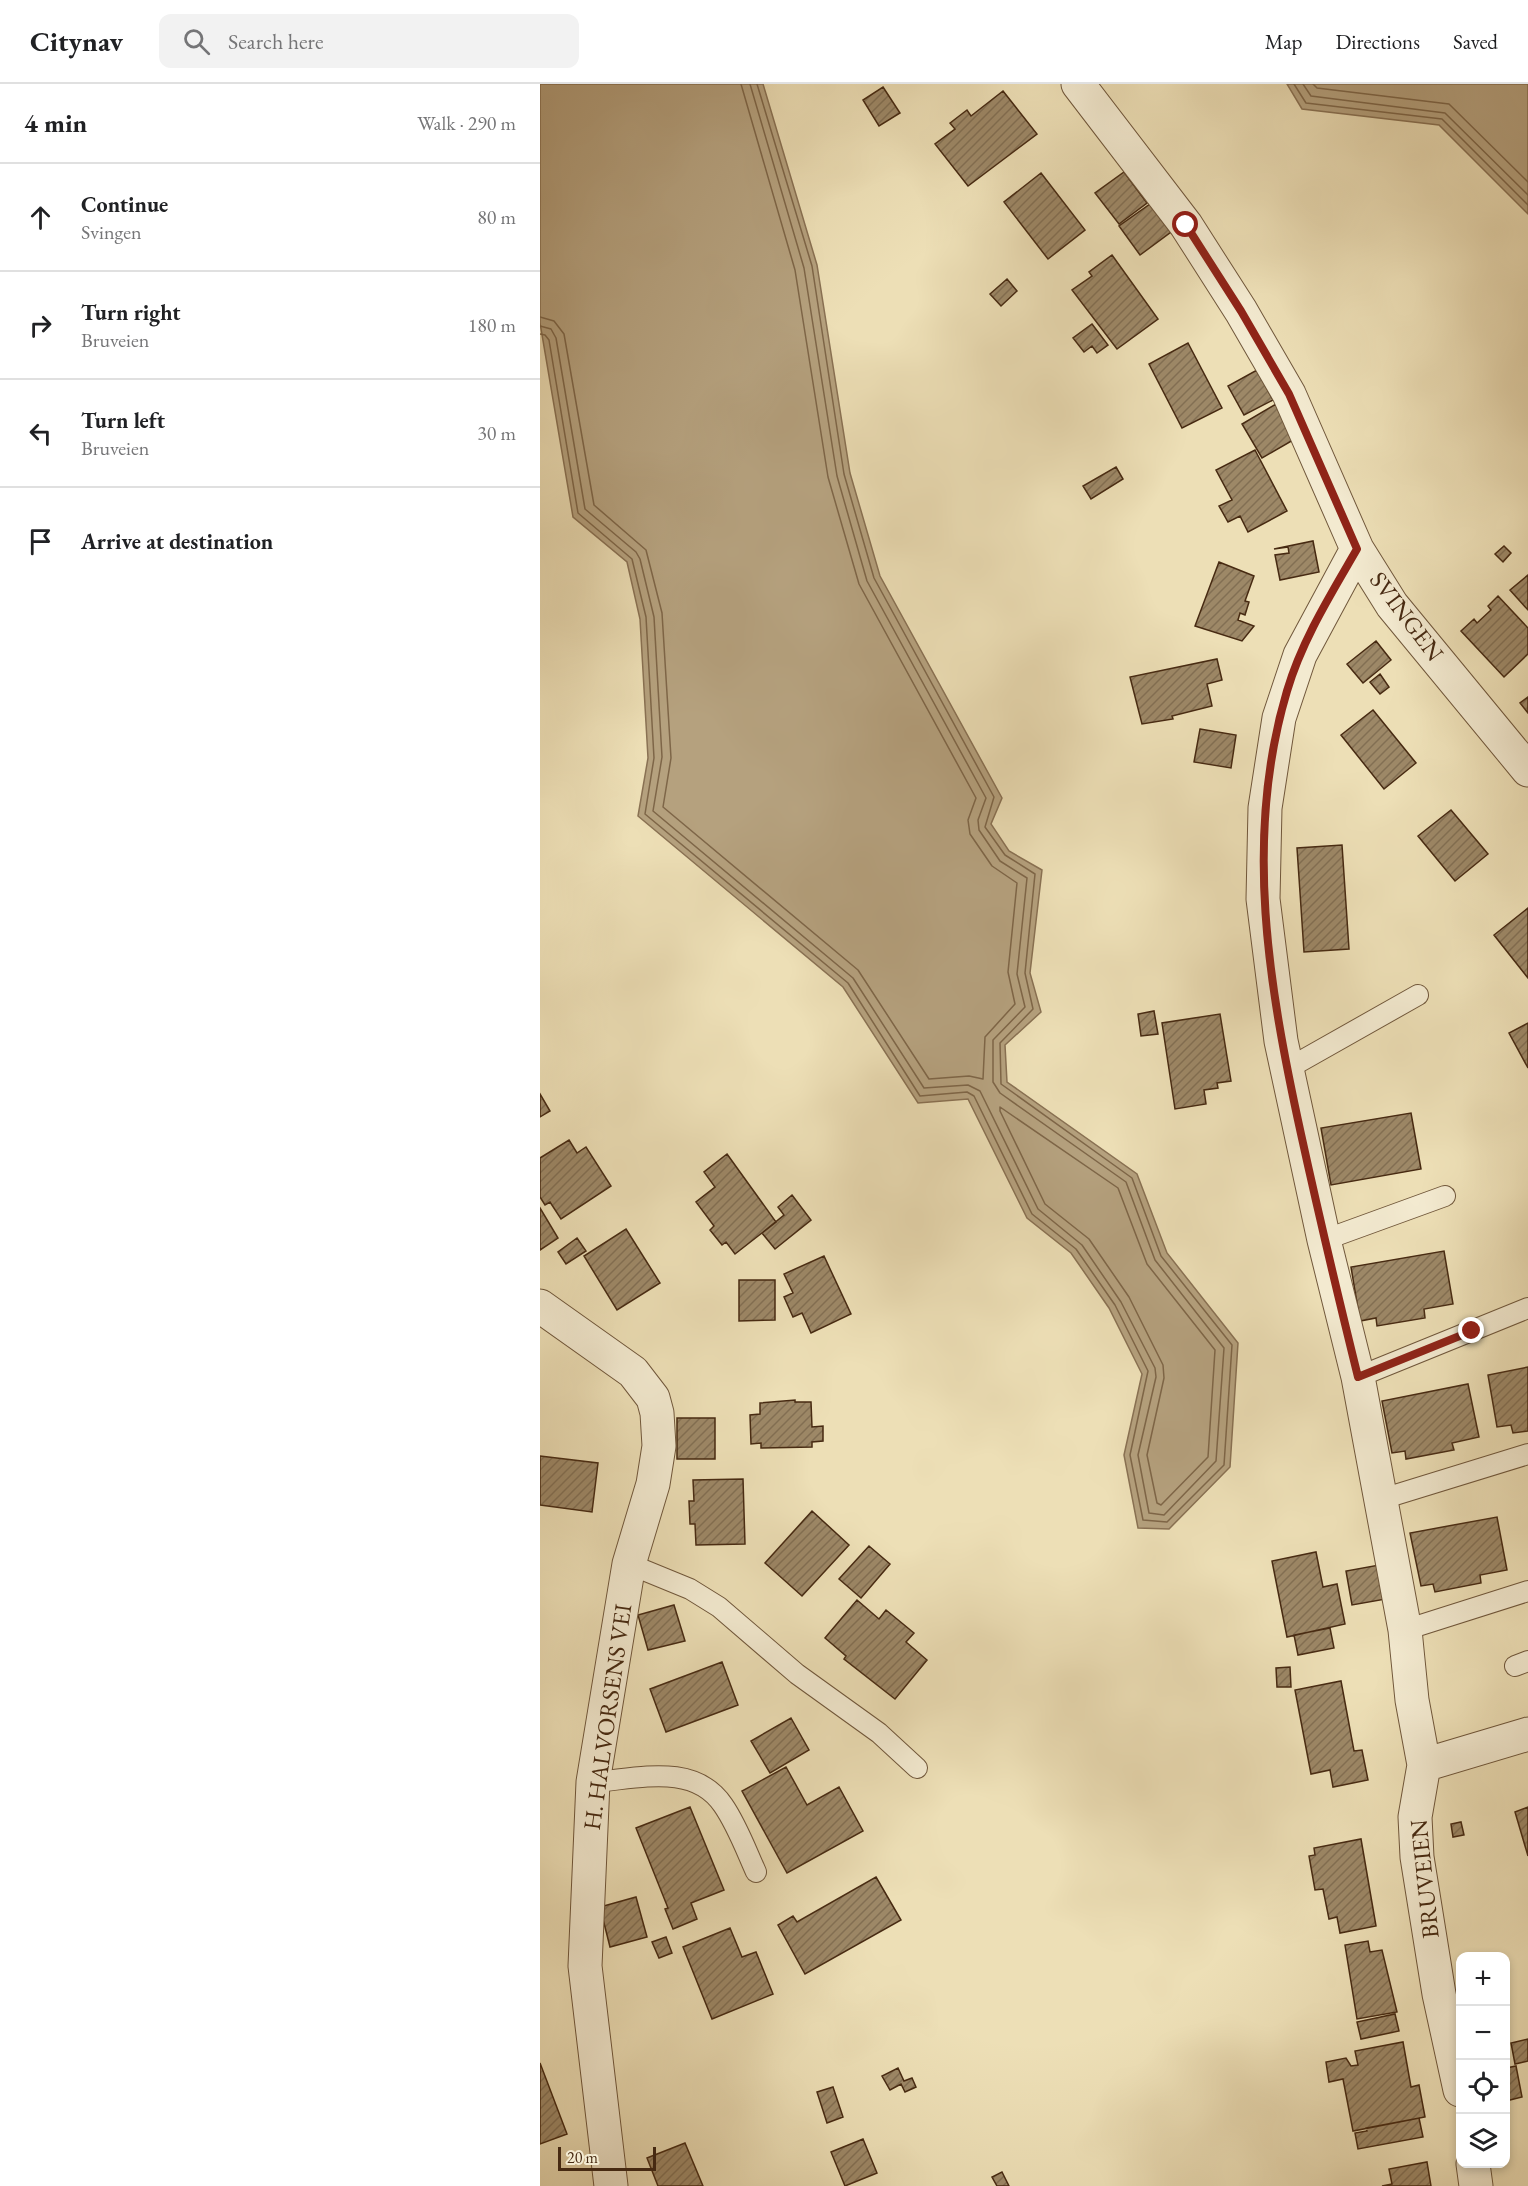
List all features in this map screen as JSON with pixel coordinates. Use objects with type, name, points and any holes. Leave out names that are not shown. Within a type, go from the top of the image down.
[{"type":"street","name":"SVINGEN","points":[[1078,84],[1186,225],[1241,311],[1289,394],[1357,549],[1392,605],[1528,770]]},
{"type":"street","name":"BRUVEIEN","points":[[1357,549],[1323,609],[1288,688],[1273,749],[1265,808],[1263,899],[1281,1041],[1324,1240],[1358,1377],[1405,1630],[1412,1700],[1424,1766],[1415,1817],[1417,1857],[1439,1994],[1456,2068]]},
{"type":"street","name":"H. HALVORSENS VEI","points":[[540,1306],[633,1372],[653,1398],[659,1446],[653,1484],[629,1564],[593,1782],[585,1966],[611,2186]]},
{"type":"street","points":[[1424,1766],[1528,1734]]},
{"type":"street","points":[[1474,2168],[1476,2186]]},
{"type":"lane","points":[[1287,1069],[1418,995]]},
{"type":"lane","points":[[1324,1240],[1446,1196]]},
{"type":"lane","points":[[1358,1377],[1528,1308]]},
{"type":"lane","points":[[1382,1498],[1528,1454]]},
{"type":"lane","points":[[629,1564],[690,1589],[719,1607],[797,1674],[843,1710],[879,1733],[917,1768]]},
{"type":"lane","points":[[1405,1630],[1528,1591]]},
{"type":"lane","points":[[593,1782],[673,1776],[693,1779],[705,1785],[727,1811],[756,1872]]},
{"type":"water","points":[[540,84],[763,84],[817,265],[850,473],[880,576],[1002,798],[991,824],[1009,851],[1042,870],[1030,973],[1041,1012],[1005,1045],[1007,1082],[1137,1174],[1167,1253],[1238,1343],[1230,1467],[1169,1529],[1138,1528],[1124,1455],[1142,1374],[1109,1308],[1071,1253],[1027,1218],[968,1099],[918,1103],[843,987],[638,816],[648,758],[640,619],[627,562],[573,517],[540,323]]},
{"type":"water","points":[[1287,84],[1528,84],[1528,214],[1439,125],[1302,109]]},
{"type":"building","points":[[883,87],[900,113],[879,126],[863,100]]},
{"type":"building","points":[[1003,91],[1037,134],[968,186],[935,144],[955,129],[950,123],[967,110],[971,116]]},
{"type":"building","points":[[1124,172],[1147,203],[1119,224],[1095,193]]},
{"type":"building","points":[[1041,173],[1085,230],[1048,259],[1004,202]]},
{"type":"building","points":[[1150,204],[1171,232],[1140,255],[1119,226]]},
{"type":"building","points":[[1112,255],[1158,319],[1117,349],[1072,290],[1092,276],[1089,272]]},
{"type":"building","points":[[1007,279],[1017,291],[1001,306],[990,294]]},
{"type":"building","points":[[1092,324],[1108,345],[1097,353],[1092,346],[1084,352],[1073,338]]},
{"type":"building","points":[[1188,343],[1222,408],[1182,428],[1149,364]]},
{"type":"building","points":[[1257,370],[1273,400],[1244,415],[1228,386]]},
{"type":"building","points":[[1276,404],[1295,439],[1262,458],[1242,424]]},
{"type":"building","points":[[1255,450],[1287,511],[1248,532],[1240,516],[1228,522],[1219,506],[1232,500],[1216,470]]},
{"type":"building","points":[[1116,467],[1123,479],[1091,499],[1083,486]]},
{"type":"building","points":[[1313,541],[1319,572],[1280,580],[1275,555],[1289,553],[1288,547],[1274,549]]},
{"type":"building","points":[[1504,546],[1511,553],[1503,562],[1495,554]]},
{"type":"building","points":[[1219,562],[1254,576],[1245,601],[1249,602],[1245,615],[1240,613],[1238,620],[1254,626],[1242,641],[1195,626]]},
{"type":"building","points":[[1528,575],[1528,610],[1510,590]]},
{"type":"building","points":[[1498,596],[1528,628],[1528,654],[1504,677],[1461,631],[1474,619],[1477,623],[1491,610],[1488,606]]},
{"type":"building","points":[[1376,641],[1391,660],[1363,683],[1347,664]]},
{"type":"building","points":[[1217,659],[1222,680],[1207,684],[1212,706],[1172,716],[1173,719],[1142,724],[1130,677]]},
{"type":"building","points":[[1380,674],[1389,687],[1380,694],[1370,682]]},
{"type":"building","points":[[1528,697],[1528,713],[1520,703]]},
{"type":"building","points":[[1373,710],[1416,763],[1384,789],[1341,735]]},
{"type":"building","points":[[1200,729],[1236,735],[1231,768],[1194,762]]},
{"type":"building","points":[[1451,810],[1488,854],[1455,881],[1418,836]]},
{"type":"building","points":[[1342,845],[1349,949],[1304,952],[1297,848]]},
{"type":"building","points":[[1528,908],[1528,978],[1494,935]]},
{"type":"building","points":[[1154,1011],[1158,1034],[1141,1036],[1138,1014]]},
{"type":"building","points":[[1220,1014],[1231,1081],[1217,1083],[1218,1088],[1204,1090],[1206,1104],[1175,1109],[1162,1023]]},
{"type":"building","points":[[1528,1023],[1528,1068],[1509,1033]]},
{"type":"building","points":[[540,1094],[550,1111],[540,1117]]},
{"type":"building","points":[[1411,1113],[1421,1169],[1331,1185],[1321,1128]]},
{"type":"building","points":[[569,1140],[577,1153],[586,1147],[611,1186],[561,1219],[550,1202],[545,1205],[540,1197],[540,1158]]},
{"type":"building","points":[[727,1154],[776,1222],[735,1254],[726,1242],[722,1245],[710,1230],[714,1226],[696,1202],[715,1187],[704,1172]]},
{"type":"building","points":[[792,1195],[811,1220],[775,1249],[762,1233],[784,1215],[778,1207]]},
{"type":"building","points":[[540,1208],[558,1238],[540,1250]]},
{"type":"building","points":[[626,1229],[660,1283],[617,1310],[584,1256]]},
{"type":"building","points":[[577,1238],[586,1251],[566,1264],[558,1252]]},
{"type":"building","points":[[1444,1251],[1453,1304],[1424,1309],[1425,1318],[1377,1326],[1376,1318],[1360,1321],[1351,1267]]},
{"type":"building","points":[[824,1256],[851,1314],[811,1333],[802,1313],[793,1317],[784,1297],[793,1293],[784,1274]]},
{"type":"building","points":[[739,1280],[775,1280],[775,1320],[739,1321]]},
{"type":"building","points":[[1528,1367],[1528,1431],[1513,1433],[1511,1425],[1497,1427],[1488,1375]]},
{"type":"building","points":[[1468,1384],[1479,1437],[1452,1443],[1454,1450],[1406,1459],[1405,1451],[1392,1453],[1382,1401]]},
{"type":"building","points":[[795,1400],[795,1402],[811,1402],[812,1427],[823,1426],[823,1441],[812,1442],[812,1447],[761,1448],[761,1443],[751,1444],[750,1415],[760,1414],[760,1403]]},
{"type":"building","points":[[677,1418],[715,1418],[715,1459],[677,1459]]},
{"type":"building","points":[[540,1456],[598,1463],[592,1512],[540,1505]]},
{"type":"building","points":[[743,1479],[745,1544],[696,1545],[695,1524],[690,1524],[689,1501],[694,1501],[693,1480]]},
{"type":"building","points":[[812,1511],[849,1545],[802,1596],[765,1563]]},
{"type":"building","points":[[1497,1517],[1507,1570],[1480,1575],[1481,1583],[1435,1592],[1433,1584],[1421,1586],[1410,1533]]},
{"type":"building","points":[[869,1546],[890,1564],[861,1598],[839,1579]]},
{"type":"building","points":[[1316,1552],[1323,1587],[1337,1584],[1345,1624],[1287,1637],[1272,1561]]},
{"type":"building","points":[[1379,1565],[1386,1599],[1352,1605],[1346,1571]]},
{"type":"building","points":[[857,1600],[879,1619],[886,1610],[914,1633],[906,1642],[927,1660],[895,1699],[844,1659],[846,1656],[825,1638]]},
{"type":"building","points":[[674,1605],[685,1641],[648,1650],[638,1615]]},
{"type":"building","points":[[1330,1628],[1334,1648],[1298,1655],[1294,1635]]},
{"type":"building","points":[[722,1662],[738,1705],[666,1732],[650,1689]]},
{"type":"building","points":[[1290,1667],[1291,1687],[1277,1687],[1276,1668]]},
{"type":"building","points":[[1341,1681],[1354,1751],[1362,1750],[1368,1780],[1333,1787],[1330,1770],[1311,1774],[1295,1690]]},
{"type":"building","points":[[791,1718],[809,1750],[770,1773],[751,1741]]},
{"type":"building","points":[[786,1767],[807,1805],[839,1787],[863,1831],[787,1873],[742,1791]]},
{"type":"building","points":[[690,1807],[724,1890],[691,1903],[697,1919],[673,1929],[665,1909],[668,1908],[636,1828]]},
{"type":"building","points":[[1528,1807],[1528,1856],[1515,1812]]},
{"type":"building","points":[[1461,1822],[1464,1835],[1453,1837],[1451,1824]]},
{"type":"building","points":[[1361,1839],[1376,1926],[1340,1933],[1337,1917],[1329,1919],[1323,1889],[1315,1890],[1309,1856],[1315,1855],[1314,1848]]},
{"type":"building","points":[[876,1877],[901,1920],[805,1974],[778,1925],[793,1916],[797,1922]]},
{"type":"building","points":[[636,1897],[647,1937],[610,1947],[600,1907]]},
{"type":"building","points":[[730,1928],[742,1957],[756,1952],[773,1994],[712,2019],[683,1947]]},
{"type":"building","points":[[666,1937],[672,1953],[659,1958],[652,1942]]},
{"type":"building","points":[[1368,1941],[1370,1952],[1382,1950],[1397,2012],[1357,2019],[1345,1945]]},
{"type":"building","points":[[1395,2014],[1399,2031],[1361,2039],[1357,2022]]},
{"type":"building","points":[[1528,2039],[1528,2061],[1515,2064],[1511,2043]]},
{"type":"building","points":[[1403,2042],[1411,2087],[1419,2085],[1425,2117],[1353,2131],[1343,2079],[1329,2082],[1326,2062],[1346,2058],[1351,2066],[1358,2065],[1355,2051]]},
{"type":"building","points":[[540,2063],[567,2134],[540,2144]]},
{"type":"building","points":[[1516,2066],[1522,2097],[1510,2100],[1510,2067]]},
{"type":"building","points":[[898,2068],[904,2081],[912,2078],[916,2087],[905,2092],[901,2084],[890,2090],[882,2076]]},
{"type":"building","points":[[833,2087],[843,2117],[827,2123],[817,2092]]},
{"type":"building","points":[[1419,2118],[1423,2137],[1358,2149],[1355,2133],[1367,2131],[1366,2128]]},
{"type":"building","points":[[863,2139],[877,2173],[845,2186],[831,2152]]},
{"type":"building","points":[[685,2143],[703,2186],[658,2186],[647,2158]]},
{"type":"building","points":[[1427,2162],[1431,2186],[1382,2186],[1392,2184],[1389,2169]]},
{"type":"building","points":[[1002,2172],[1009,2186],[997,2186],[992,2177]]},
{"type":"route","points":[[1186,225],[1241,311],[1289,394],[1357,549],[1300,655],[1288,688],[1273,749],[1262,853],[1263,899],[1281,1041],[1324,1240],[1358,1377],[1472,1331]]}]
